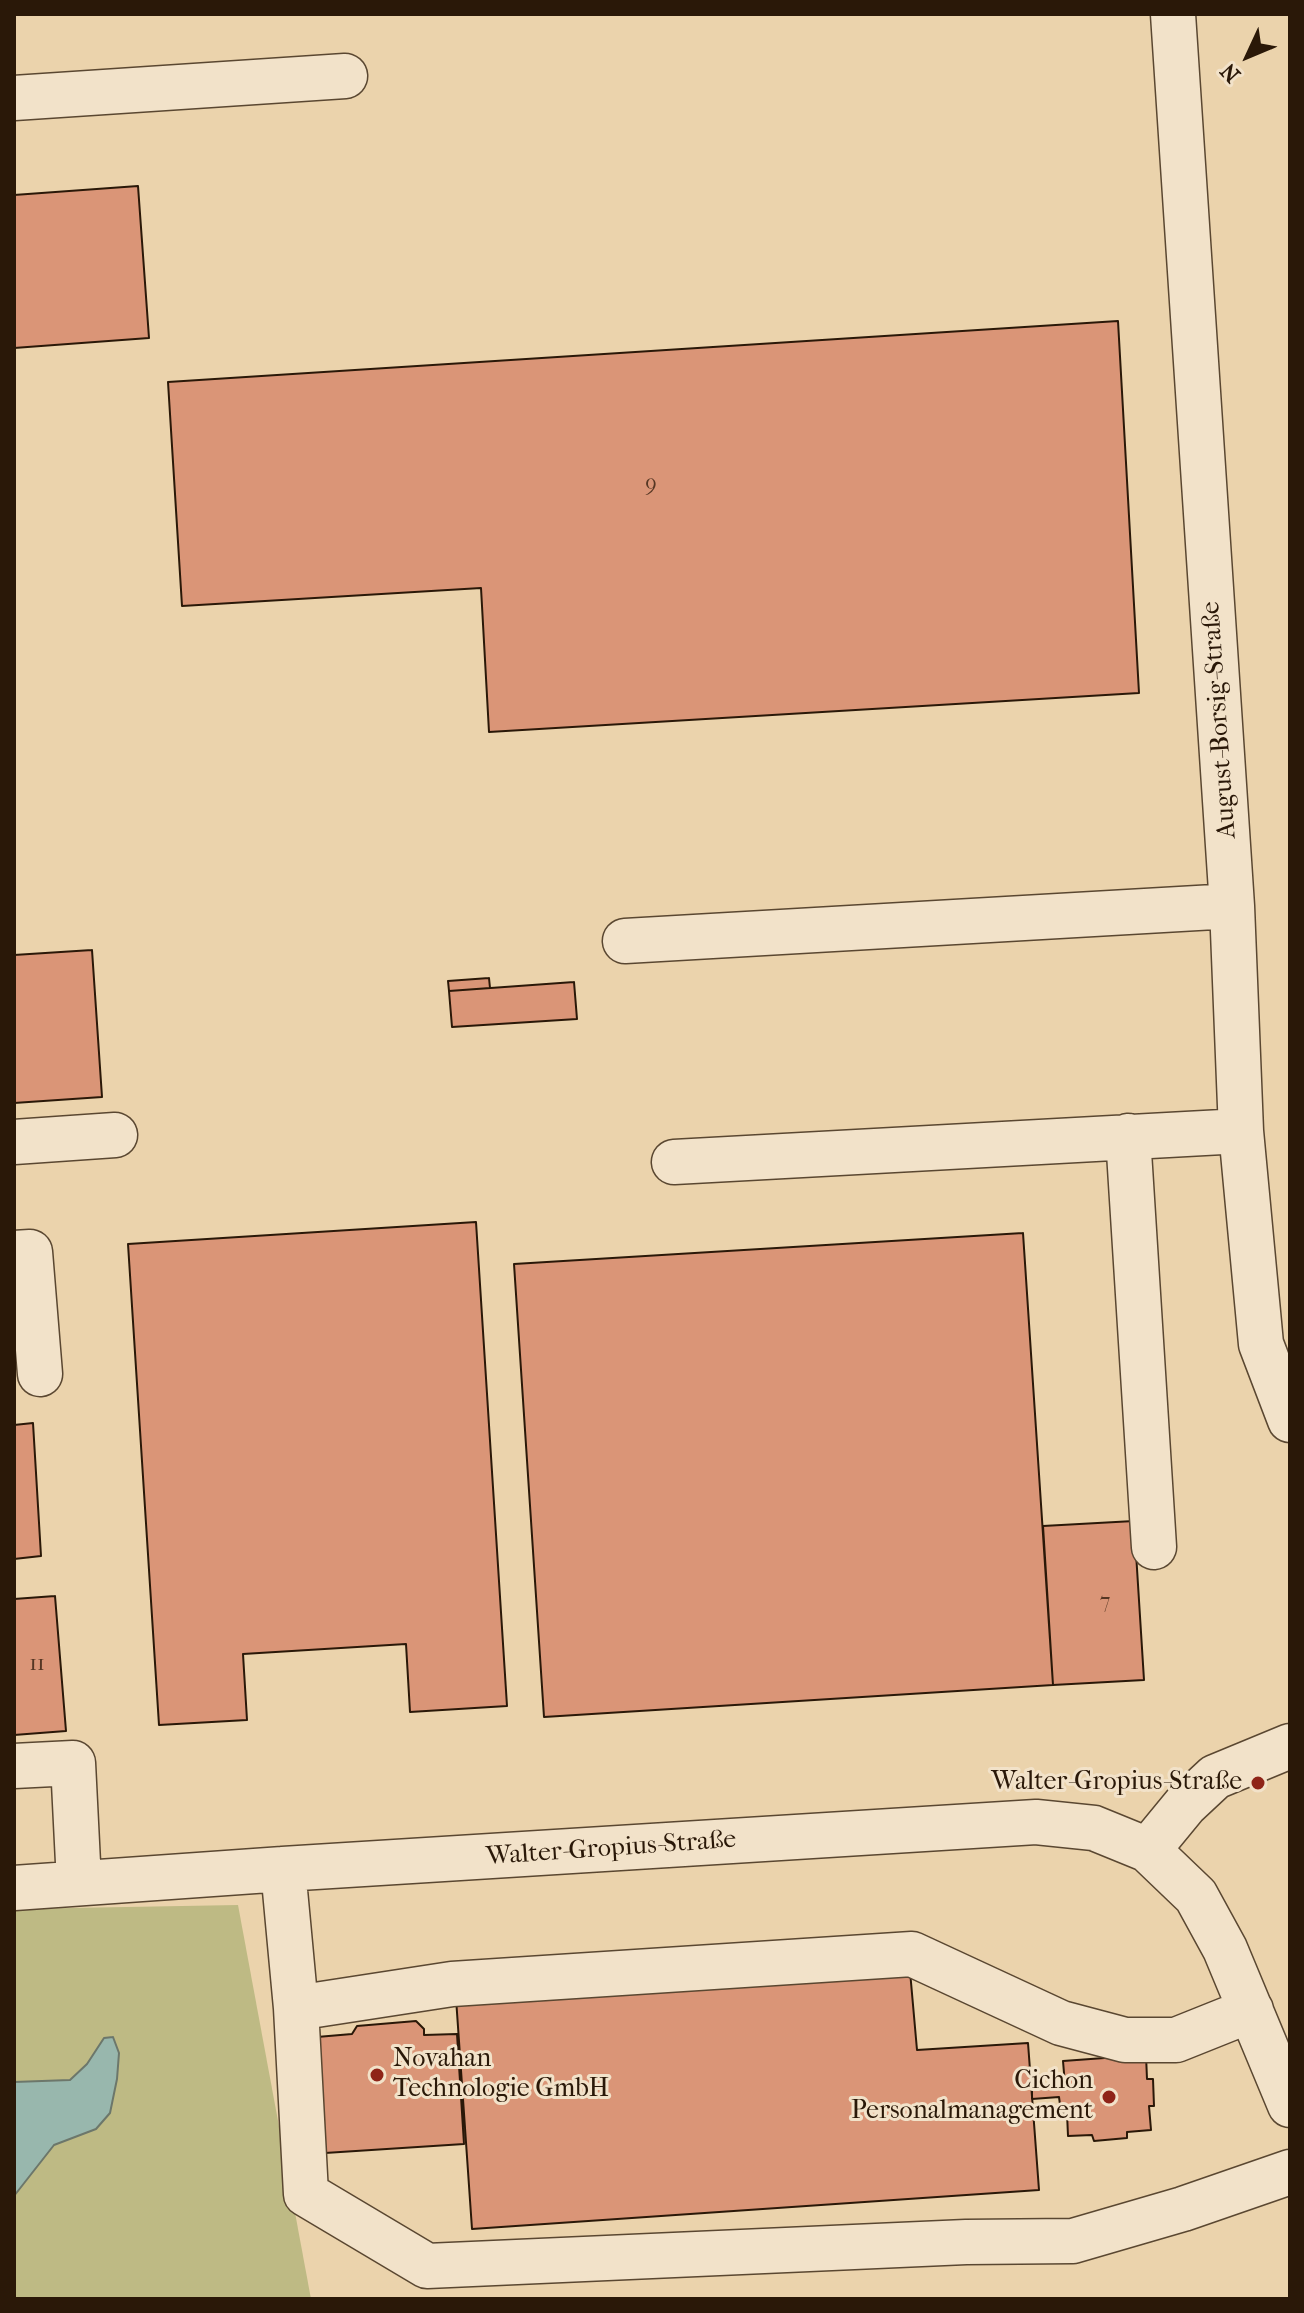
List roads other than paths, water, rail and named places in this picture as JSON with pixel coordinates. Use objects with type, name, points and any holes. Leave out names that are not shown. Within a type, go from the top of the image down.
[{"type":"street","name":"August-Borsig-Straße","points":[[1173,14],[1232,906],[1241,1131],[1261,1344],[1290,1420]]},
{"type":"street","points":[[14,98],[345,76]]},
{"type":"street","points":[[625,941],[1232,906]]},
{"type":"street","points":[[674,1162],[1241,1131]]},
{"type":"street","points":[[14,1142],[115,1135]]},
{"type":"street","points":[[1128,1136],[1154,1547]]},
{"type":"street","points":[[14,1253],[30,1252],[40,1374]]},
{"type":"street","points":[[1148,1850],[1185,1805],[1215,1777],[1290,1746]]},
{"type":"street","points":[[14,1766],[73,1763],[79,1883]]},
{"type":"street","name":"Walter-Gropius-Straße","points":[[14,1888],[1036,1822],[1094,1828],[1148,1850],[1196,1896],[1225,1949],[1290,2105]]},
{"type":"street","points":[[283,1869],[296,2008],[306,2194],[427,2266],[966,2242],[1073,2241],[1183,2209],[1290,2172]]},
{"type":"street","points":[[296,2008],[452,1984],[912,1954],[1061,2023],[1125,2040],[1176,2040],[1251,2010]]},
{"type":"water","points":[[113,2037],[119,2053],[110,2113],[96,2129],[54,2145],[14,2196],[14,2082],[70,2080],[87,2064],[104,2038]]},
{"type":"place","name":"Walter-Gropius-Straße","points":[[1258,1783]]},
{"type":"place","name":"Novahan Technologie GmbH","points":[[377,2075]]},
{"type":"place","name":"Cichon Personalmanagement","points":[[1109,2097]]}]
